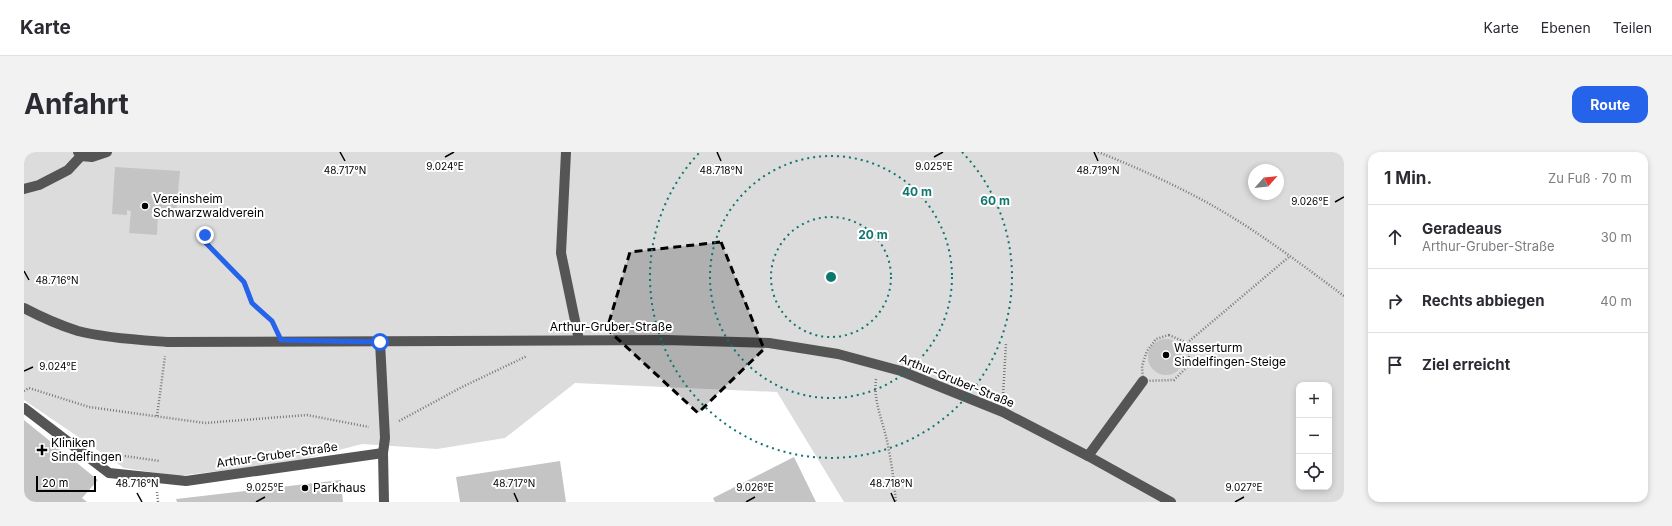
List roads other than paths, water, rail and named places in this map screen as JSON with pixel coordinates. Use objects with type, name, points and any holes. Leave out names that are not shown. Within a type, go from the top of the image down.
[{"type":"street","points":[[24,190],[39,185],[68,170],[80,154],[92,157],[107,152]]},
{"type":"street","points":[[566,152],[560,253],[574,308],[579,340]]},
{"type":"street","name":"Arthur-Gruber-Straße","points":[[24,308],[45,319],[79,331],[167,342],[281,340],[380,342],[666,340],[769,343],[838,354],[901,371],[1003,412],[1088,456],[1171,502]]},
{"type":"street","points":[[380,342],[384,430],[384,502]]},
{"type":"street","points":[[1088,456],[1143,381]]},
{"type":"street","name":"Arthur-Gruber-Straße","points":[[24,408],[109,473],[186,481],[383,453]]},
{"type":"place","name":"Vereinsheim Schwarzwaldverein","points":[[145,206]]},
{"type":"place","name":"Wasserturm Sindelfingen-Steige","points":[[1166,355]]},
{"type":"place","name":"Kliniken Sindelfingen","points":[[42,450]]},
{"type":"place","name":"Parkhaus","points":[[305,488]]}]
